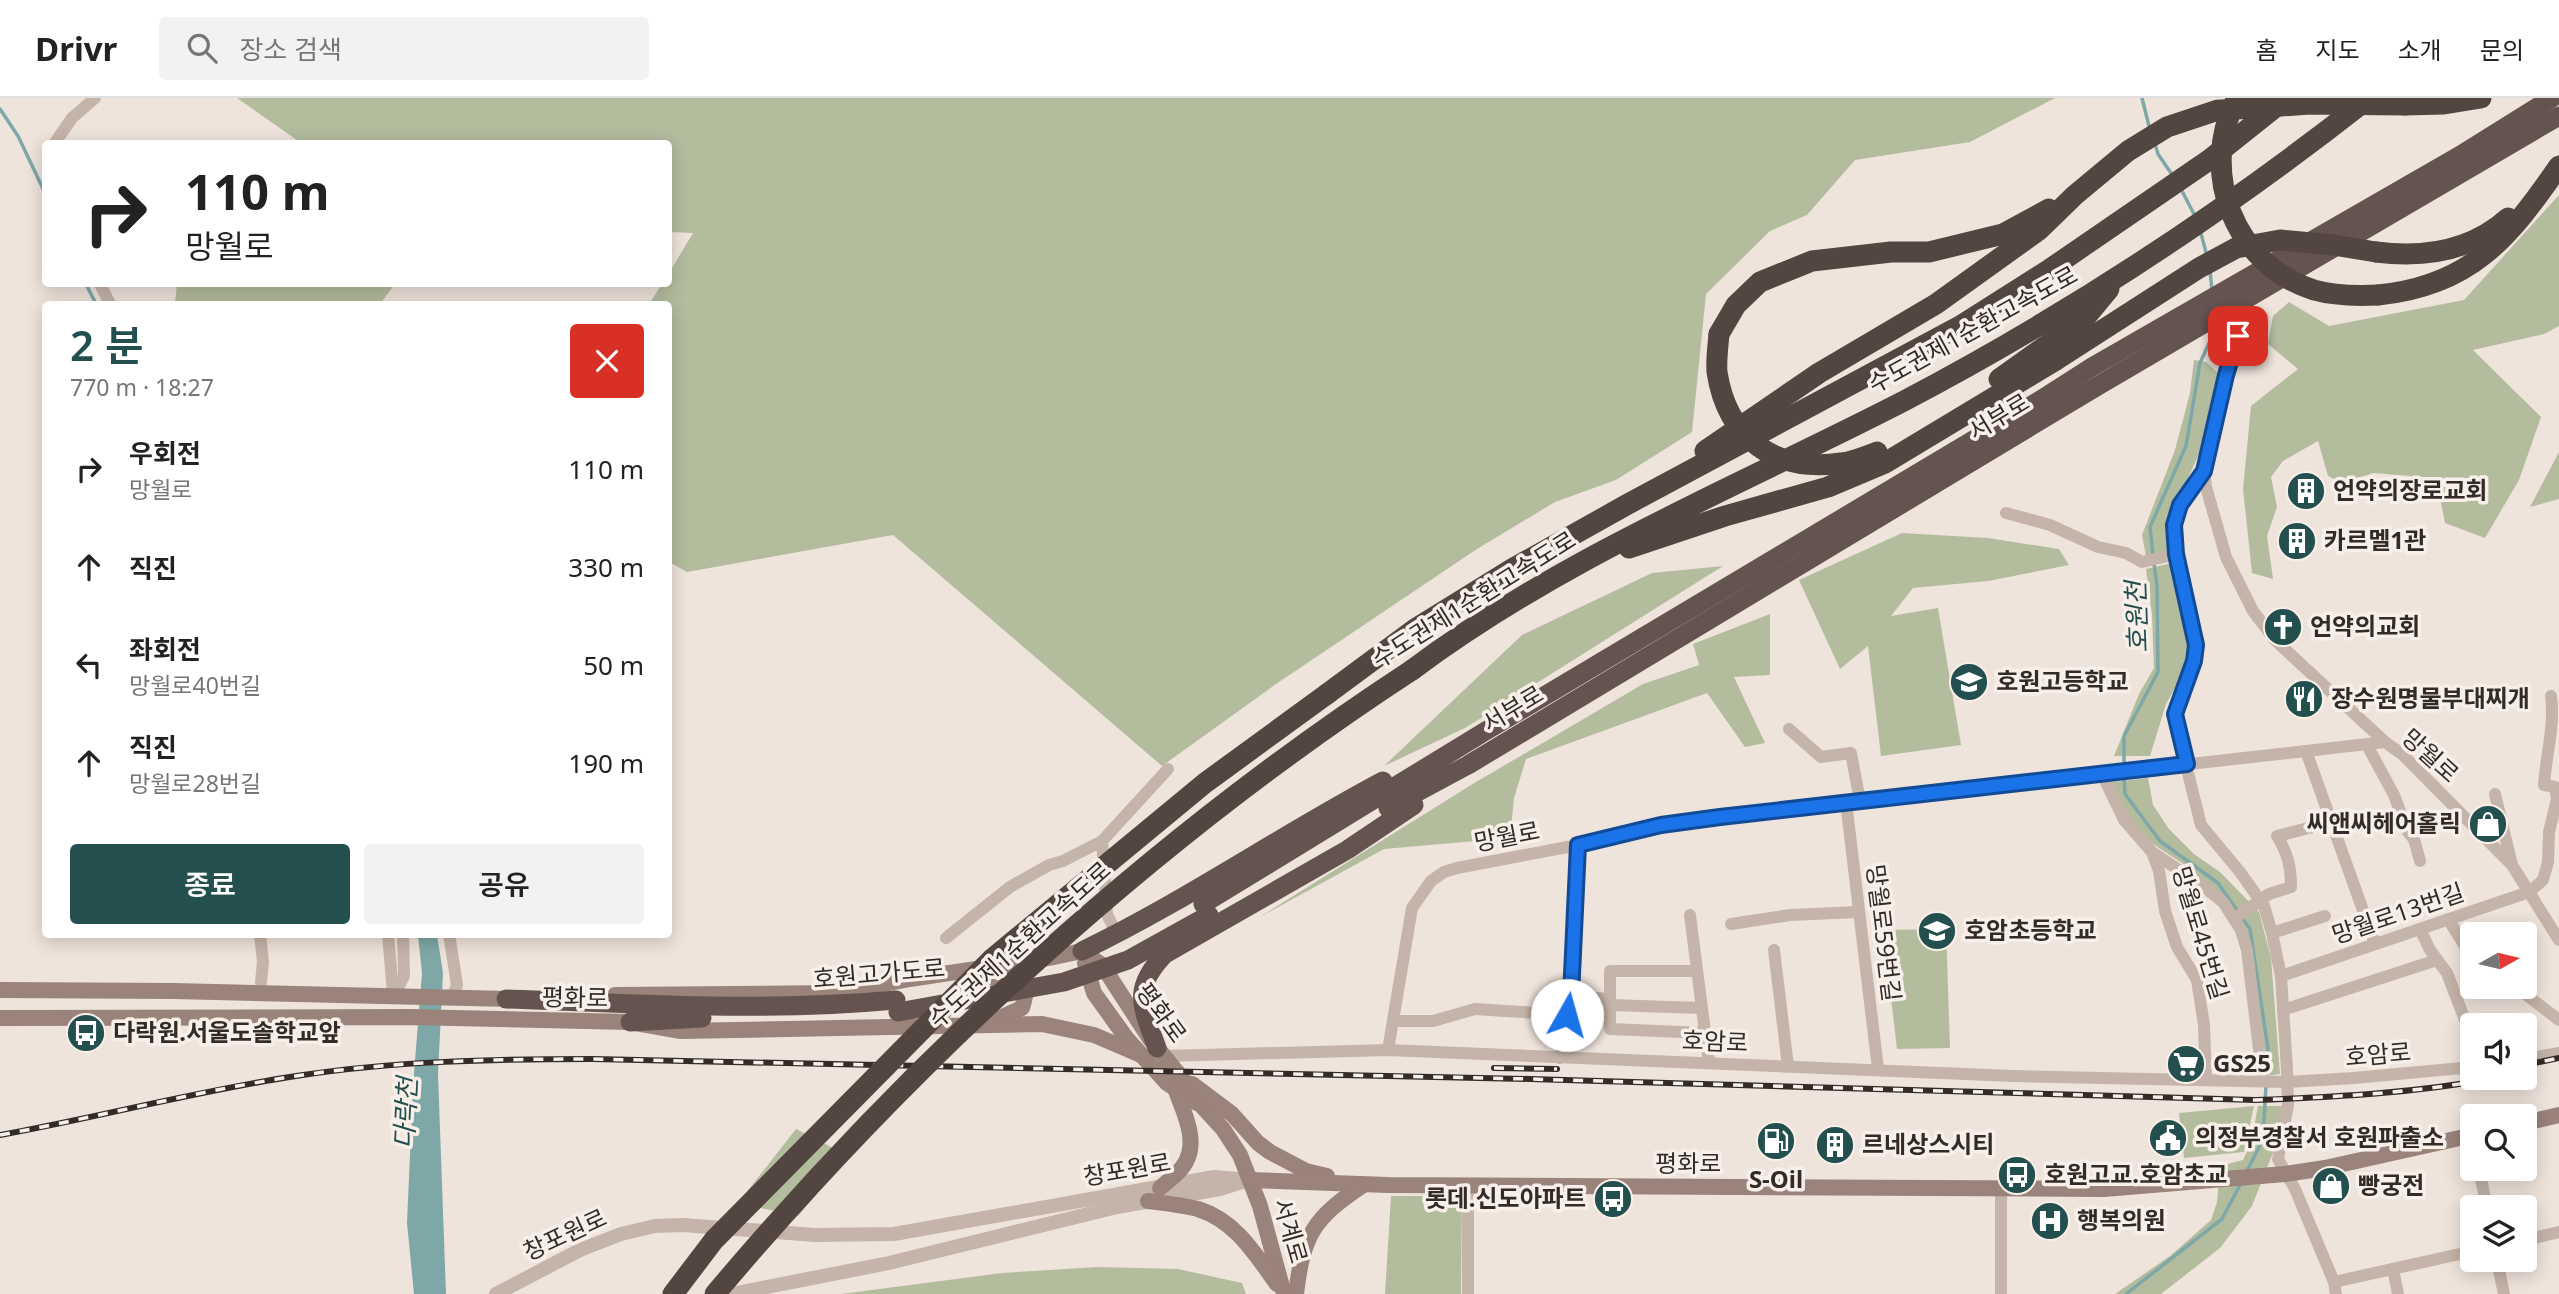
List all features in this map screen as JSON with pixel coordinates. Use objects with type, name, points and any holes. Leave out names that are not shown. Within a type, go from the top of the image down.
[{"type":"highway","points":[[2237,98],[2224,133],[2221,168],[2229,209],[2245,241],[2270,267],[2304,286],[2340,295],[2378,295],[2405,291],[2430,284],[2479,260],[2513,228],[2559,165]]},
{"type":"highway","name":"수도권제1순환고속도로","points":[[673,1294],[714,1240],[993,958],[1205,783],[1415,629],[1512,569],[1628,504],[1960,326],[2209,160],[2288,98]]},
{"type":"highway","name":"수도권제1순환고속도로","points":[[715,1294],[860,1133],[1070,931],[1215,811],[1315,736],[1469,628],[1578,565],[1696,501],[1759,474],[1905,400],[2100,289],[2290,160],[2370,98]]},
{"type":"highway","points":[[2126,269],[2085,318],[1989,386],[1877,452],[1842,463],[1802,465],[1755,444],[1736,427],[1724,403],[1717,370],[1719,334],[1736,305],[1760,282],[1812,261],[1891,252],[1929,252],[2003,234],[2048,215],[2127,151],[2167,127],[2218,110],[2310,104],[2444,104],[2481,98]]},
{"type":"highway","name":"서부로","points":[[1468,765],[2097,376],[2295,249],[2459,156],[2552,98]]},
{"type":"highway","name":"서부로","points":[[1484,732],[2042,400],[2097,376],[2305,267],[2559,116]]},
{"type":"highway","points":[[1578,565],[1725,516],[1828,487],[1885,463],[2235,248],[2280,240],[2396,254],[2436,252],[2471,242],[2506,220],[2559,165]]},
{"type":"highway","points":[[1628,504],[1819,373],[1936,304],[2039,230],[2048,215]]},
{"type":"highway","points":[[1082,951],[1180,900],[1335,806],[1426,758],[1484,732]]},
{"type":"highway","name":"호원고가도로","points":[[1206,909],[1484,732]]},
{"type":"highway","points":[[1155,1053],[1141,994],[1151,968],[1165,954],[1347,850],[1412,807],[1468,765]]},
{"type":"highway","name":"호원고가도로","points":[[630,1022],[683,1018],[838,1017],[1078,964],[1125,947],[1206,909],[1403,798],[1468,765]]},
{"type":"highway","points":[[1150,915],[1144,925],[1144,933],[1156,950],[1165,954]]},
{"type":"highway","name":"호원고가도로","points":[[506,999],[682,1005],[897,1006]]},
{"type":"main road","name":"평화로","points":[[1082,951],[1090,986],[1127,1039],[1155,1053]]},
{"type":"main road","name":"평화로","points":[[0,990],[174,990],[506,999],[682,993],[836,993],[1082,951],[1102,965],[1145,1031],[1155,1053],[1179,1084],[1223,1129],[1240,1155],[1251,1180],[1363,1185],[2104,1189],[2277,1175]]},
{"type":"main road","points":[[970,970],[988,977],[1019,977],[1025,984],[1027,994],[1022,1008],[981,1026]]},
{"type":"main road","name":"평화로","points":[[0,1018],[410,1017],[630,1022],[681,1031],[1042,1024],[1094,1035],[1155,1053]]},
{"type":"main road","points":[[1127,1039],[1124,1030],[1125,1023],[1129,1020],[1145,1031]]},
{"type":"main road","points":[[1179,1084],[1233,1114],[1258,1143],[1270,1152],[1306,1171],[1363,1185]]},
{"type":"main road","points":[[1160,1188],[1182,1168],[1190,1146],[1191,1130],[1179,1084]]},
{"type":"main road","points":[[2537,1120],[2559,1115]]},
{"type":"main road","points":[[2277,1175],[2325,1168],[2460,1139]]},
{"type":"main road","name":"서계로","points":[[1251,1180],[1287,1293]]},
{"type":"main road","points":[[1287,1293],[1304,1246],[1315,1226],[1330,1209],[1363,1185]]},
{"type":"main road","points":[[1148,1201],[1196,1209],[1224,1220],[1241,1235],[1287,1293]]},
{"type":"street","points":[[57,140],[72,118],[95,98]]},
{"type":"street","points":[[2245,317],[2226,375],[2204,471],[2226,557],[2253,611],[2275,640],[2385,742]]},
{"type":"street","points":[[2204,471],[2188,491],[2174,525],[2176,554],[2196,645],[2194,661],[2175,714],[2201,825],[2260,901],[2272,933],[2281,976],[2288,1105],[2277,1175],[2295,1189],[2335,1288],[2393,1269],[2460,1254]]},
{"type":"street","points":[[2006,513],[2067,532],[2098,547],[2126,553],[2142,562],[2176,554]]},
{"type":"street","points":[[2529,892],[2543,880],[2548,862],[2549,832],[2557,799],[2555,787],[2544,785],[2545,762],[2551,739],[2551,696]]},
{"type":"street","points":[[1789,729],[1821,757],[1851,753],[1860,801]]},
{"type":"street","name":"망월로","points":[[1388,1050],[1412,908],[1431,881],[1444,872],[1661,825],[2165,765],[2385,742],[2402,754],[2512,865],[2559,940]]},
{"type":"street","points":[[2367,745],[2394,794],[2408,832],[2414,839],[2420,861]]},
{"type":"street","points":[[2306,751],[2375,944]]},
{"type":"street","points":[[946,937],[1010,887],[1049,865],[1063,861],[1102,841],[1168,769]]},
{"type":"street","name":"망월로45번길","points":[[2102,774],[2124,820],[2152,852],[2159,871],[2165,911],[2177,947],[2197,980],[2204,1025],[2206,1079]]},
{"type":"street","points":[[2495,794],[2512,865]]},
{"type":"street","name":"망월로59번길","points":[[1846,802],[1878,1069]]},
{"type":"street","points":[[2234,919],[2269,894],[2291,887],[2291,869],[2284,847],[2277,836],[2332,822]]},
{"type":"street","points":[[1102,841],[1107,914],[1116,933]]},
{"type":"street","points":[[1560,1058],[1571,996],[1578,845]]},
{"type":"street","points":[[2152,852],[2214,894],[2223,902],[2241,930],[2247,950],[2262,1081]]},
{"type":"street","name":"망월로13번길","points":[[2281,976],[2529,892]]},
{"type":"street","points":[[1731,924],[1790,915],[1858,912]]},
{"type":"street","points":[[1690,915],[1709,1063]]},
{"type":"street","points":[[2272,933],[2325,916]]},
{"type":"street","points":[[2448,919],[2460,938]]},
{"type":"street","points":[[2420,929],[2454,988],[2463,1013]]},
{"type":"street","points":[[260,938],[263,962],[261,982]]},
{"type":"street","points":[[389,938],[393,997]]},
{"type":"street","points":[[393,997],[404,976],[403,938]]},
{"type":"street","points":[[450,938],[457,985],[453,998]]},
{"type":"street","points":[[1774,950],[1788,1066]]},
{"type":"street","points":[[2283,1010],[2437,960]]},
{"type":"street","points":[[1697,971],[1610,971],[1610,1029],[1705,1033]]},
{"type":"street","points":[[1571,996],[1609,1002],[1701,1008]]},
{"type":"street","points":[[2532,999],[2559,1020]]},
{"type":"street","points":[[1393,1021],[1433,1021],[1475,1009],[1567,1015]]},
{"type":"street","name":"호암로","points":[[1155,1053],[1388,1050],[2013,1076],[2287,1082],[2460,1067]]},
{"type":"street","points":[[2537,1057],[2559,1053]]},
{"type":"street","name":"창포원로","points":[[496,1294],[580,1250],[621,1234],[655,1226],[683,1225],[815,1235],[894,1234],[1214,1177],[1251,1180]]},
{"type":"street","name":"창포원로","points":[[731,1294],[889,1263],[1148,1201],[1220,1189],[1251,1180]]},
{"type":"street","points":[[1468,1185],[1468,1294]]},
{"type":"street","points":[[2001,1189],[2001,1294]]},
{"type":"street","points":[[2537,1237],[2559,1232]]},
{"type":"street","points":[[2393,1269],[2398,1294]]},
{"type":"street","points":[[2499,1272],[2504,1294]]},
{"type":"green space","points":[[237,98],[2055,98],[1970,142],[1855,160],[1807,215],[1770,231],[1706,294],[1692,432],[1616,480],[1555,502],[1477,549],[1276,684],[1162,766],[893,535],[687,572],[672,564],[672,301],[651,301],[660,287],[672,287],[672,268],[693,233],[672,232],[672,140],[297,140]]},
{"type":"green space","points":[[2559,195],[2559,326],[2544,334],[2473,350],[2541,417],[2519,480],[2485,538],[2445,523],[2436,478],[2373,473],[2343,483],[2328,476],[2318,441],[2283,461],[2271,477],[2277,507],[2267,536],[2273,579],[2252,573],[2243,489],[2251,406],[2298,369],[2268,344],[2273,316],[2289,302],[2329,326],[2464,300]]},
{"type":"green space","points":[[177,287],[392,288],[382,301],[175,301]]},
{"type":"green space","points":[[2194,360],[2206,362],[2220,375],[2205,441],[2166,526],[2168,550],[2146,556],[2142,535],[2175,450],[2190,393]]},
{"type":"green space","points":[[2559,452],[2559,499],[2530,507]]},
{"type":"green space","points":[[1902,533],[1988,538],[2059,549],[2069,565],[1988,581],[1913,588],[1891,616],[1938,608],[1961,745],[1881,756],[1868,646],[1840,669],[1799,580]]},
{"type":"green space","points":[[2172,563],[2188,649],[2180,679],[2166,704],[2150,756],[2114,756],[2139,694],[2154,668],[2152,615],[2146,569]]},
{"type":"green space","points":[[1723,566],[1465,728],[1384,766],[1522,635],[1652,573]]},
{"type":"green space","points":[[1770,614],[1770,675],[1734,677],[1765,743],[1745,747],[1707,693],[1526,759],[1514,798],[1510,838],[1384,849],[1258,918],[1471,785],[1643,684],[1699,665],[1693,644]]},
{"type":"green space","points":[[2148,778],[2153,805],[2169,829],[2194,854],[2220,872],[2259,912],[2271,958],[2280,1074],[2264,1076],[2248,938],[2222,898],[2182,863],[2150,842],[2128,817],[2112,782]]},
{"type":"green space","points":[[1946,929],[1950,1048],[1897,1049],[1883,930]]},
{"type":"green space","points":[[2254,1106],[2244,1152],[2184,1158],[2179,1113]]},
{"type":"green space","points":[[2258,1106],[2282,1106],[2274,1150],[2252,1206],[2220,1248],[2161,1294],[2115,1294],[2170,1256],[2211,1220],[2217,1202],[2220,1166],[2243,1160],[2251,1143]]},
{"type":"green space","points":[[796,1129],[849,1156],[798,1216],[738,1203]]},
{"type":"green space","points":[[1391,1196],[1462,1196],[1461,1294],[1385,1294]]},
{"type":"green space","points":[[1097,1267],[1178,1269],[1242,1283],[1246,1294],[841,1294],[1002,1273]]},
{"type":"water","name":"다락천","points":[[418,938],[437,938],[443,973],[438,1074],[446,1294],[414,1294],[407,1223],[413,1086],[422,973]]},
{"type":"waterway","name":"호원천","points":[[2142,98],[2150,130]]},
{"type":"waterway","name":"다락천","points":[[0,109],[18,136],[42,187]]},
{"type":"waterway","name":"호원천","points":[[2155,144],[2158,154],[2173,176]]},
{"type":"waterway","name":"호원천","points":[[2181,189],[2195,216]]},
{"type":"waterway","name":"호원천","points":[[2200,230],[2207,256]]},
{"type":"waterway","name":"호원천","points":[[2210,270],[2212,291]]},
{"type":"waterway","name":"다락천","points":[[88,287],[94,301]]},
{"type":"waterway","name":"호원천","points":[[2153,556],[2150,527],[2186,446],[2200,363],[2210,341],[2210,330]]},
{"type":"waterway","name":"호원천","points":[[2124,768],[2124,736],[2158,672],[2157,585],[2154,564]]},
{"type":"waterway","name":"호원천","points":[[2124,776],[2125,794],[2160,841],[2218,883],[2250,929],[2268,1049],[2263,1139],[2246,1173]]},
{"type":"waterway","name":"호원천","points":[[2126,1294],[2222,1219],[2241,1183]]},
{"type":"railway","points":[[2537,1063],[2559,1058]]},
{"type":"railway","points":[[0,1135],[296,1076],[407,1064],[519,1060],[593,1059],[1530,1079],[2255,1100],[2346,1096],[2460,1084]]},
{"type":"railway","points":[[1494,1068],[1557,1069]]},
{"type":"place","name":"언약의장로교회","points":[[2306,491]]},
{"type":"place","name":"카르멜1관","points":[[2297,541]]},
{"type":"place","name":"언약의교회","points":[[2283,627]]},
{"type":"place","name":"호원고등학교","points":[[1969,682]]},
{"type":"place","name":"장수원명물부대찌개","points":[[2304,699]]},
{"type":"place","name":"씨앤씨헤어홀릭","points":[[2488,824]]},
{"type":"place","name":"호암초등학교","points":[[1937,931]]},
{"type":"place","name":"다락원.서울도솔학교앞","points":[[86,1033]]},
{"type":"place","name":"GS25","points":[[2186,1064]]},
{"type":"place","name":"의정부경찰서 호원파출소","points":[[2168,1138]]},
{"type":"place","name":"S-Oil","points":[[1776,1141]]},
{"type":"place","name":"르네상스시티","points":[[1835,1145]]},
{"type":"place","name":"호원고교.호암초교","points":[[2017,1175]]},
{"type":"place","name":"빵궁전","points":[[2331,1186]]},
{"type":"place","name":"롯데.신도아파트","points":[[1613,1199]]},
{"type":"place","name":"행복의원","points":[[2050,1221]]},
{"type":"route","points":[[1567,1015],[1571,996],[1578,845],[1661,825],[1720,817],[2187,764],[2175,714],[2194,661],[2196,645],[2176,554],[2174,525],[2180,505],[2204,471],[2226,375],[2238,336]]}]
